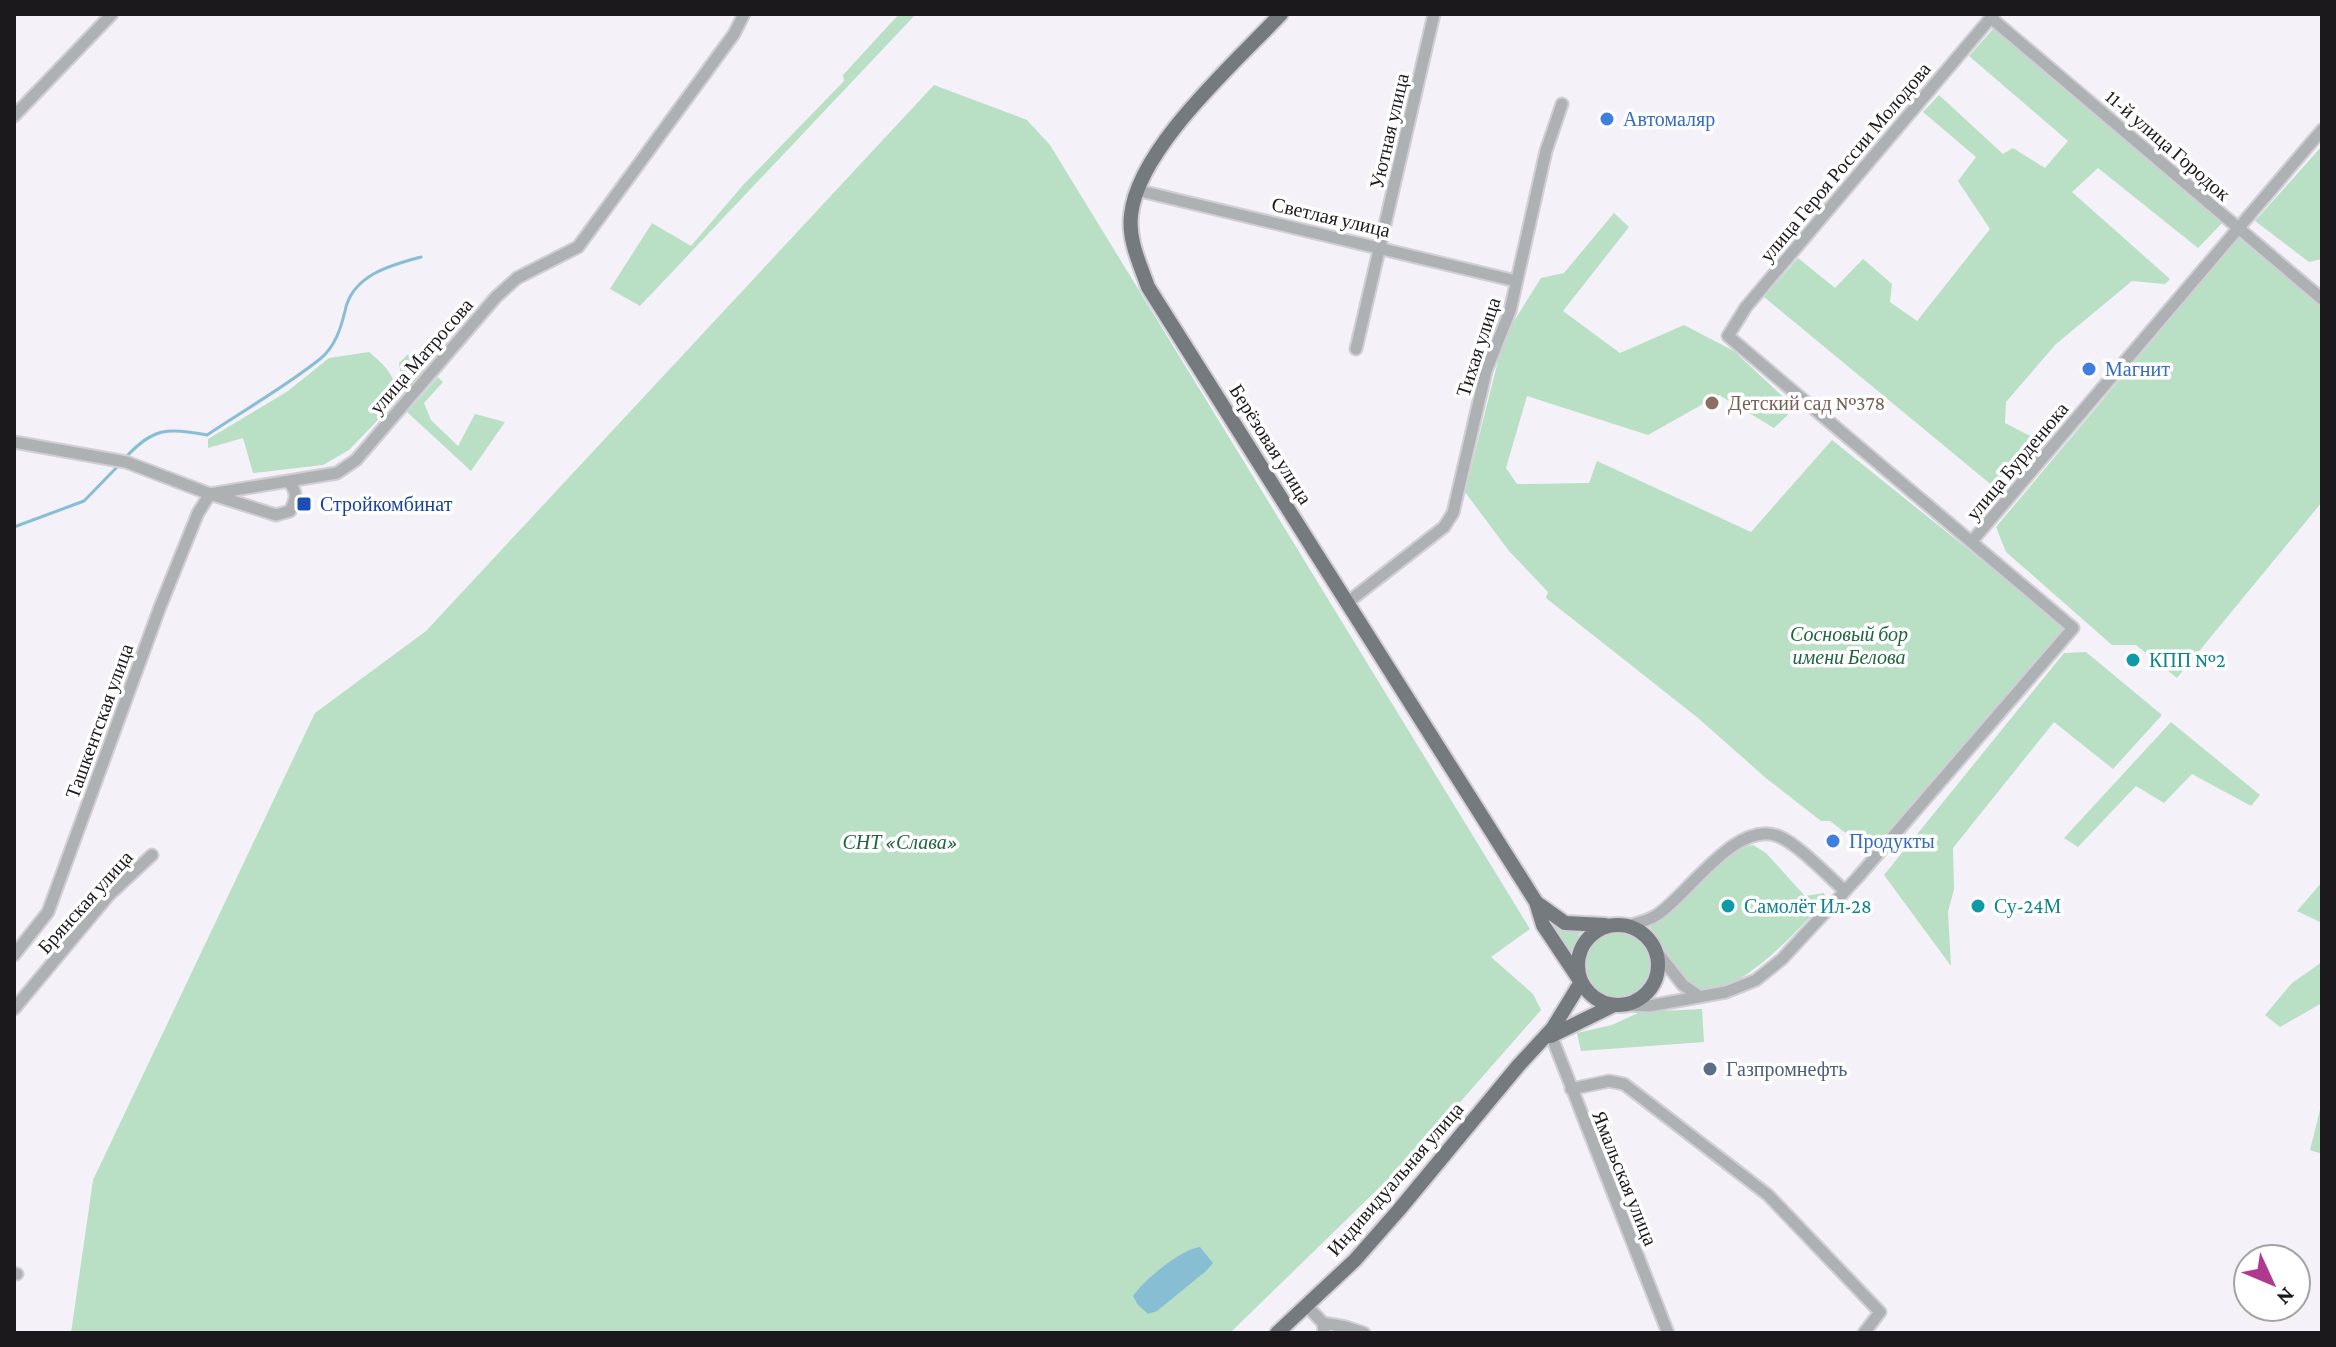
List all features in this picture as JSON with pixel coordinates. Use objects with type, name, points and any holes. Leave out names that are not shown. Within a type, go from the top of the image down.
[{"type":"main road","name":"Берёзовая улица","points":[[1281,14],[1167,135],[1136,190],[1130,216],[1131,241],[1148,287],[1536,902],[1543,925],[1581,982]]},
{"type":"main road","name":"Берёзовая улица","points":[[1536,902],[1565,923],[1609,925]]},
{"type":"main road","points":[[1609,925],[1627,926],[1640,931],[1656,951],[1659,963],[1653,985],[1646,995],[1619,1005],[1593,998],[1581,982],[1577,970],[1582,947],[1598,930],[1609,925]]},
{"type":"main road","name":"Индивидуальная улица","points":[[1277,1333],[1355,1260],[1398,1211],[1553,1028],[1581,982]]},
{"type":"main road","name":"Индивидуальная улица","points":[[1537,1045],[1551,1035],[1619,1005]]},
{"type":"street","points":[[14,116],[112,14]]},
{"type":"street","name":"улица Матросова","points":[[14,442],[126,462],[210,494],[337,473],[356,460],[496,297],[517,278],[578,247],[734,34],[744,14]]},
{"type":"street","name":"Уютная улица","points":[[1356,349],[1434,14]]},
{"type":"street","name":"11-й улица Городок","points":[[1993,16],[2322,299]]},
{"type":"street","name":"улица Героя России Молодова","points":[[1972,541],[1728,336],[1746,307],[1993,16]]},
{"type":"street","name":"Тихая улица","points":[[1348,602],[1444,527],[1453,513],[1486,371],[1510,311],[1546,151],[1562,104]]},
{"type":"street","name":"улица Бурденюка","points":[[1845,891],[2073,628],[1972,541],[2322,130]]},
{"type":"street","name":"Светлая улица","points":[[1136,190],[1516,281]]},
{"type":"street","points":[[210,494],[276,515],[290,511],[296,500],[296,490],[289,482]]},
{"type":"street","name":"Ташкентская улица","points":[[14,955],[48,912],[160,607],[198,513],[210,494]]},
{"type":"street","points":[[1619,1005],[1672,1003],[1699,996],[1709,997],[1756,980],[1782,959],[1845,891],[1778,836],[1762,834],[1726,850],[1658,914],[1627,926]]},
{"type":"street","name":"Брянская улица","points":[[14,1009],[109,895],[152,855]]},
{"type":"street","points":[[1656,951],[1683,985],[1699,996]]},
{"type":"street","name":"Ямальская улица","points":[[1551,1035],[1668,1333]]},
{"type":"street","points":[[1571,1089],[1609,1081],[1624,1084],[1768,1195],[1880,1312],[1864,1333]]},
{"type":"street","points":[[1307,1306],[1324,1328],[1346,1327],[1364,1333]]},
{"type":"green space","points":[[899,14],[916,14],[640,306],[610,289],[652,223],[691,246],[744,184],[844,81],[843,75]]},
{"type":"green space","points":[[1993,29],[2224,221],[2198,248],[2098,168],[2072,192],[2170,279],[2165,284],[2132,281],[2056,344],[2006,402],[2005,423],[2036,439],[1994,487],[1764,297],[1798,258],[1835,288],[1863,259],[1892,284],[1890,302],[1917,321],[1990,229],[1958,181],[1976,157],[1923,112],[1939,95],[2003,154],[2013,148],[2045,168],[2068,141],[1969,56]]},
{"type":"green space","name":"СНТ «Слава»","points":[[934,85],[1027,120],[1050,145],[1530,929],[1491,957],[1533,994],[1541,1010],[1419,1149],[1230,1333],[71,1333],[93,1180],[315,713],[426,631]]},
{"type":"green space","points":[[2322,146],[2322,259],[2309,262],[2255,221]]},
{"type":"green space","name":"Сосновый бор имени Белова","points":[[1614,213],[1629,227],[1563,311],[1620,353],[1684,325],[1734,351],[1795,408],[1774,428],[1719,395],[1648,435],[1527,396],[1506,468],[1517,484],[1589,483],[1597,461],[1751,532],[1832,440],[2065,627],[1873,854],[1830,821],[1821,821],[1767,779],[1698,718],[1546,598],[1548,592],[1509,551],[1465,492],[1504,337],[1541,278],[1564,273]]},
{"type":"green space","points":[[2240,236],[2322,306],[2322,502],[2177,678],[2136,645],[2112,645],[2006,552],[1996,527]]},
{"type":"green space","points":[[369,352],[389,373],[395,384],[397,400],[349,450],[323,465],[253,473],[243,438],[208,448],[208,439],[288,391],[329,358]]},
{"type":"green space","points":[[407,355],[416,356],[422,361],[424,374],[408,392],[403,387],[399,363]]},
{"type":"green space","points":[[438,377],[443,382],[424,403],[431,420],[458,446],[475,414],[505,422],[471,471],[407,412]]},
{"type":"green space","points":[[2086,652],[2162,715],[2113,769],[2054,722],[1953,848],[1954,889],[1948,912],[1951,966],[1884,875],[2064,653]]},
{"type":"green space","points":[[2171,722],[2260,795],[2251,806],[2192,774],[2164,803],[2136,786],[2078,847],[2064,838]]},
{"type":"green space","points":[[1753,845],[1766,853],[1805,896],[1824,893],[1827,899],[1763,962],[1722,987],[1704,990],[1682,977],[1650,927],[1670,912],[1734,849]]},
{"type":"green space","points":[[2322,882],[2322,923],[2297,911]]},
{"type":"green space","points":[[1551,921],[1581,929],[1571,953]]},
{"type":"green space","points":[[1617,931],[1641,941],[1651,965],[1641,989],[1617,999],[1593,989],[1583,965],[1593,941]]},
{"type":"green space","points":[[2322,962],[2322,1003],[2280,1027],[2265,1015],[2292,983]]},
{"type":"green space","points":[[1702,1009],[1704,1042],[1581,1051],[1577,1033],[1612,1025],[1640,1012]]},
{"type":"green space","points":[[2322,1102],[2322,1154],[2310,1150]]},
{"type":"water","points":[[1200,1247],[1213,1263],[1206,1271],[1157,1311],[1148,1314],[1138,1305],[1133,1296],[1145,1282],[1173,1259]]},
{"type":"waterway","points":[[125,458],[144,440],[162,432],[207,435],[293,379],[330,349],[349,299],[364,280],[386,268],[421,257]]},
{"type":"waterway","points":[[14,527],[84,501],[120,464]]},
{"type":"place","name":"Автомаляр","points":[[1607,119]]},
{"type":"place","name":"Магнит","points":[[2089,369]]},
{"type":"place","name":"Детский сад №378","points":[[1712,403]]},
{"type":"place","name":"Стройкомбинат","points":[[304,504]]},
{"type":"place","name":"КПП №2","points":[[2133,660]]},
{"type":"place","name":"Продукты","points":[[1833,841]]},
{"type":"place","name":"Самолёт Ил-28","points":[[1728,906]]},
{"type":"place","name":"Су-24М","points":[[1978,906]]},
{"type":"place","name":"Газпромнефть","points":[[1710,1069]]}]
